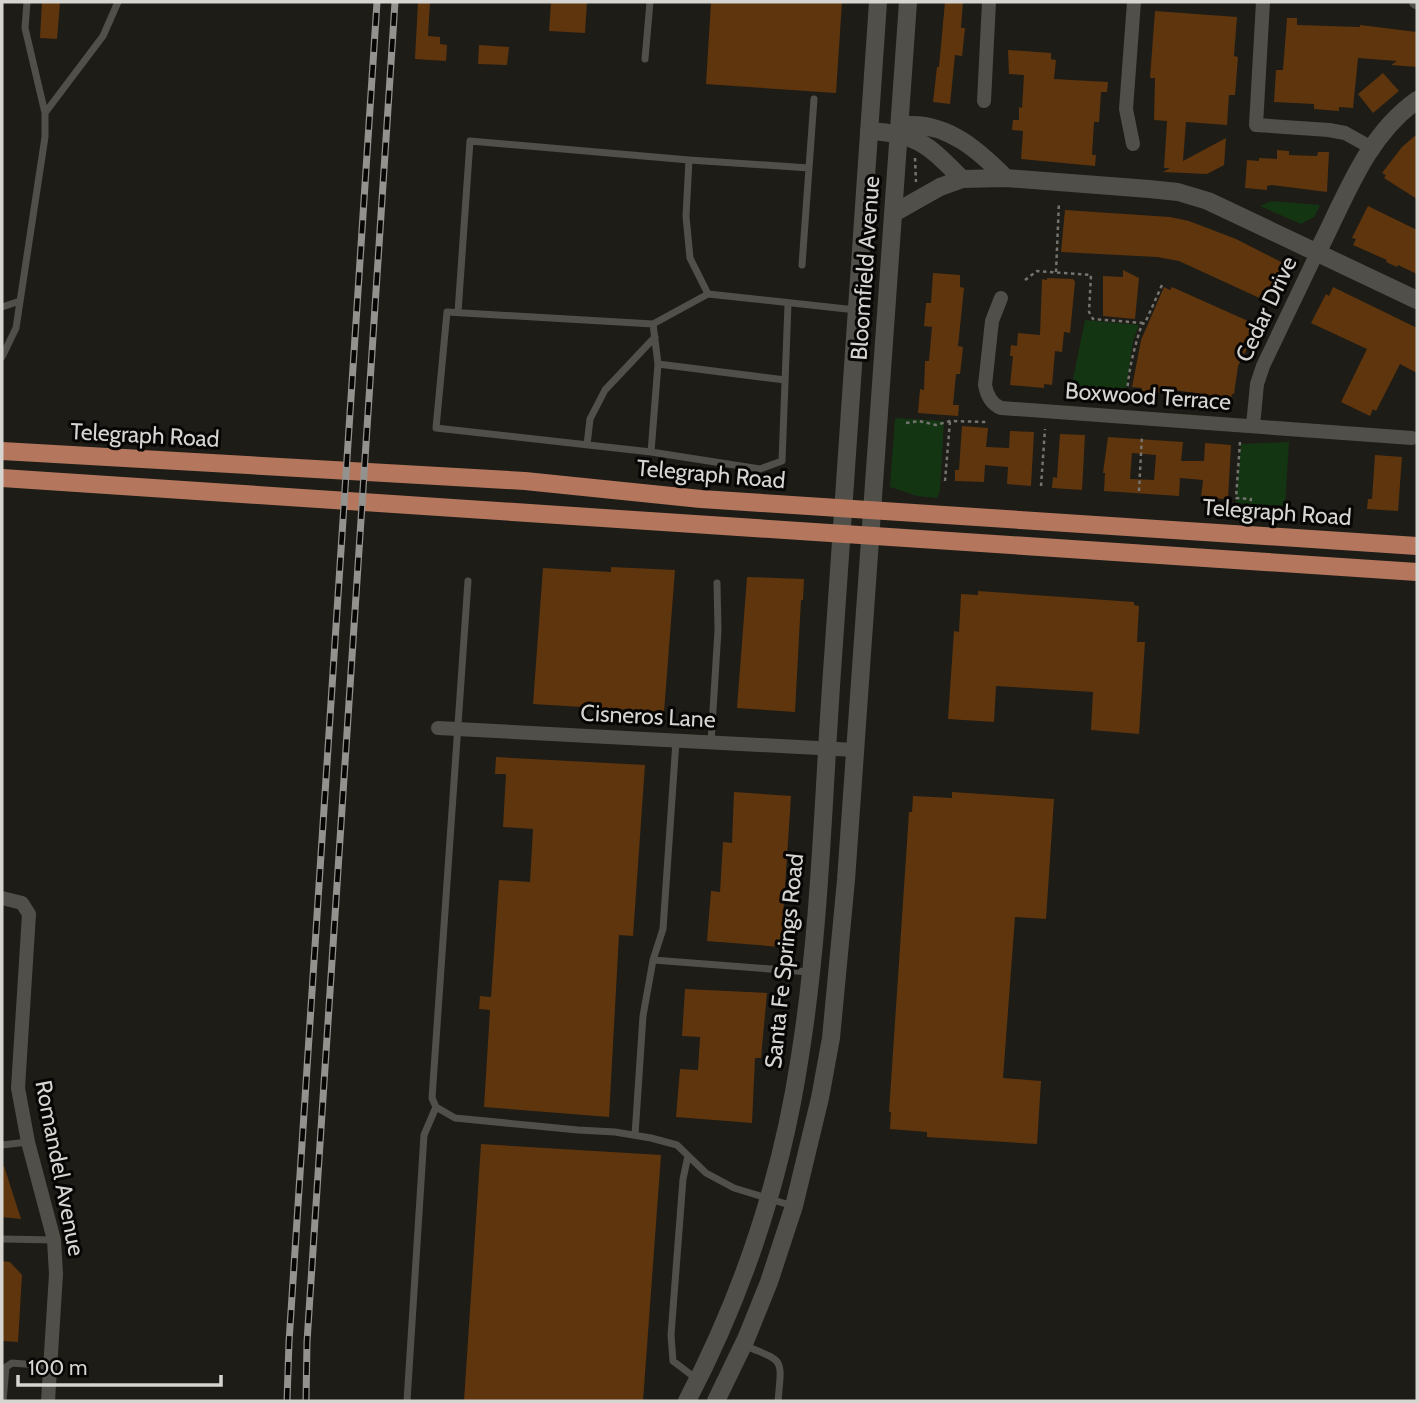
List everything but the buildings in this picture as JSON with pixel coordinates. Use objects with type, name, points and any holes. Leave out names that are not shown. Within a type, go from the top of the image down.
[{"type":"main road","name":"Bloomfield Avenue","points":[[843,509],[878,2]]},
{"type":"main road","name":"Bloomfield Avenue","points":[[871,537],[908,2]]},
{"type":"main road","points":[[1317,253],[1361,164],[1401,111],[1417,100]]},
{"type":"main road","points":[[899,133],[908,125],[938,129],[963,141],[983,155],[1006,178]]},
{"type":"main road","points":[[869,131],[899,133],[920,141],[962,179]]},
{"type":"main road","points":[[894,213],[940,187],[962,179],[1006,178],[1178,192],[1208,201],[1417,300]]},
{"type":"main road","name":"Telegraph Road","points":[[2,451],[525,481],[701,499],[1417,546]]},
{"type":"main road","points":[[2,478],[1417,572]]},
{"type":"main road","name":"Santa Fe Springs Road","points":[[687,1401],[721,1330],[769,1196],[780,1160],[800,1058],[811,972],[843,509]]},
{"type":"main road","points":[[716,1401],[769,1282],[794,1206],[820,1098],[831,1038],[871,537]]},
{"type":"street","points":[[985,101],[989,2]]},
{"type":"street","points":[[1133,144],[1126,108],[1134,2]]},
{"type":"street","points":[[1262,2],[1256,125],[1345,133],[1372,148]]},
{"type":"street","name":"Cedar Drive","points":[[1253,426],[1257,384],[1263,366],[1317,253]]},
{"type":"street","name":"Boxwood Terrace","points":[[1001,298],[992,321],[985,385],[986,393],[994,405],[1000,408],[1412,438]]},
{"type":"street","name":"Cisneros Lane","points":[[438,728],[855,750]]},
{"type":"street","name":"Romandel Avenue","points":[[2,898],[22,903],[29,914],[18,1088],[28,1142],[54,1240],[56,1274],[48,1401]]},
{"type":"lane","points":[[2,357],[16,328],[45,137],[45,113],[25,28],[27,2]]},
{"type":"lane","points":[[45,113],[103,36],[118,2]]},
{"type":"lane","points":[[645,59],[650,2]]},
{"type":"lane","points":[[802,265],[814,99]]},
{"type":"lane","points":[[458,312],[470,141],[809,168]]},
{"type":"lane","points":[[689,160],[686,216],[690,258],[708,294]]},
{"type":"lane","points":[[788,304],[782,461],[760,469],[651,452],[436,428],[447,312],[653,324],[708,294],[857,310]]},
{"type":"lane","points":[[2,307],[20,301]]},
{"type":"lane","points":[[651,452],[658,365],[653,324]]},
{"type":"lane","points":[[587,445],[590,419],[605,390],[655,337]]},
{"type":"lane","points":[[658,365],[785,380]]},
{"type":"lane","points":[[468,582],[432,1098],[436,1107],[455,1118],[635,1135],[677,1145],[706,1173],[734,1188],[769,1196],[794,1206]]},
{"type":"lane","points":[[711,743],[718,630],[717,583]]},
{"type":"lane","points":[[635,1135],[643,1016],[653,960],[663,929],[676,741]]},
{"type":"lane","points":[[653,960],[811,972]]},
{"type":"lane","points":[[407,1401],[424,1135],[436,1107]]},
{"type":"lane","points":[[2,1145],[28,1142]]},
{"type":"lane","points":[[688,1156],[683,1179],[671,1335],[673,1361],[698,1380]]},
{"type":"lane","points":[[2,1239],[54,1240]]},
{"type":"lane","points":[[743,1345],[778,1360],[781,1367],[778,1401]]},
{"type":"lane","points":[[3,1401],[6,1367],[12,1363],[50,1366]]},
{"type":"path","points":[[915,157],[917,189]]},
{"type":"path","points":[[1056,272],[1059,202]]},
{"type":"path","points":[[1056,260],[1065,260]]},
{"type":"path","points":[[1025,280],[1037,271],[1091,275],[1089,312],[1093,319],[1143,323]]},
{"type":"path","points":[[1127,400],[1136,342],[1162,285]]},
{"type":"path","points":[[906,423],[919,421],[936,425],[950,421],[986,422]]},
{"type":"path","points":[[945,481],[950,421]]},
{"type":"path","points":[[1041,486],[1045,429]]},
{"type":"path","points":[[1139,491],[1142,435]]},
{"type":"path","points":[[1240,442],[1236,498],[1251,499],[1250,504]]},
{"type":"green space","points":[[1271,201],[1320,205],[1314,217],[1301,224],[1260,206]]},
{"type":"green space","points":[[1085,320],[1139,325],[1133,341],[1125,398],[1070,394]]},
{"type":"green space","points":[[895,418],[944,421],[940,490],[937,498],[917,496],[890,487]]},
{"type":"green space","points":[[1289,442],[1285,506],[1236,503],[1241,444]]},
{"type":"railway","points":[[287,1401],[377,2]]},
{"type":"railway","points":[[306,1401],[307,1342],[395,2]]}]
